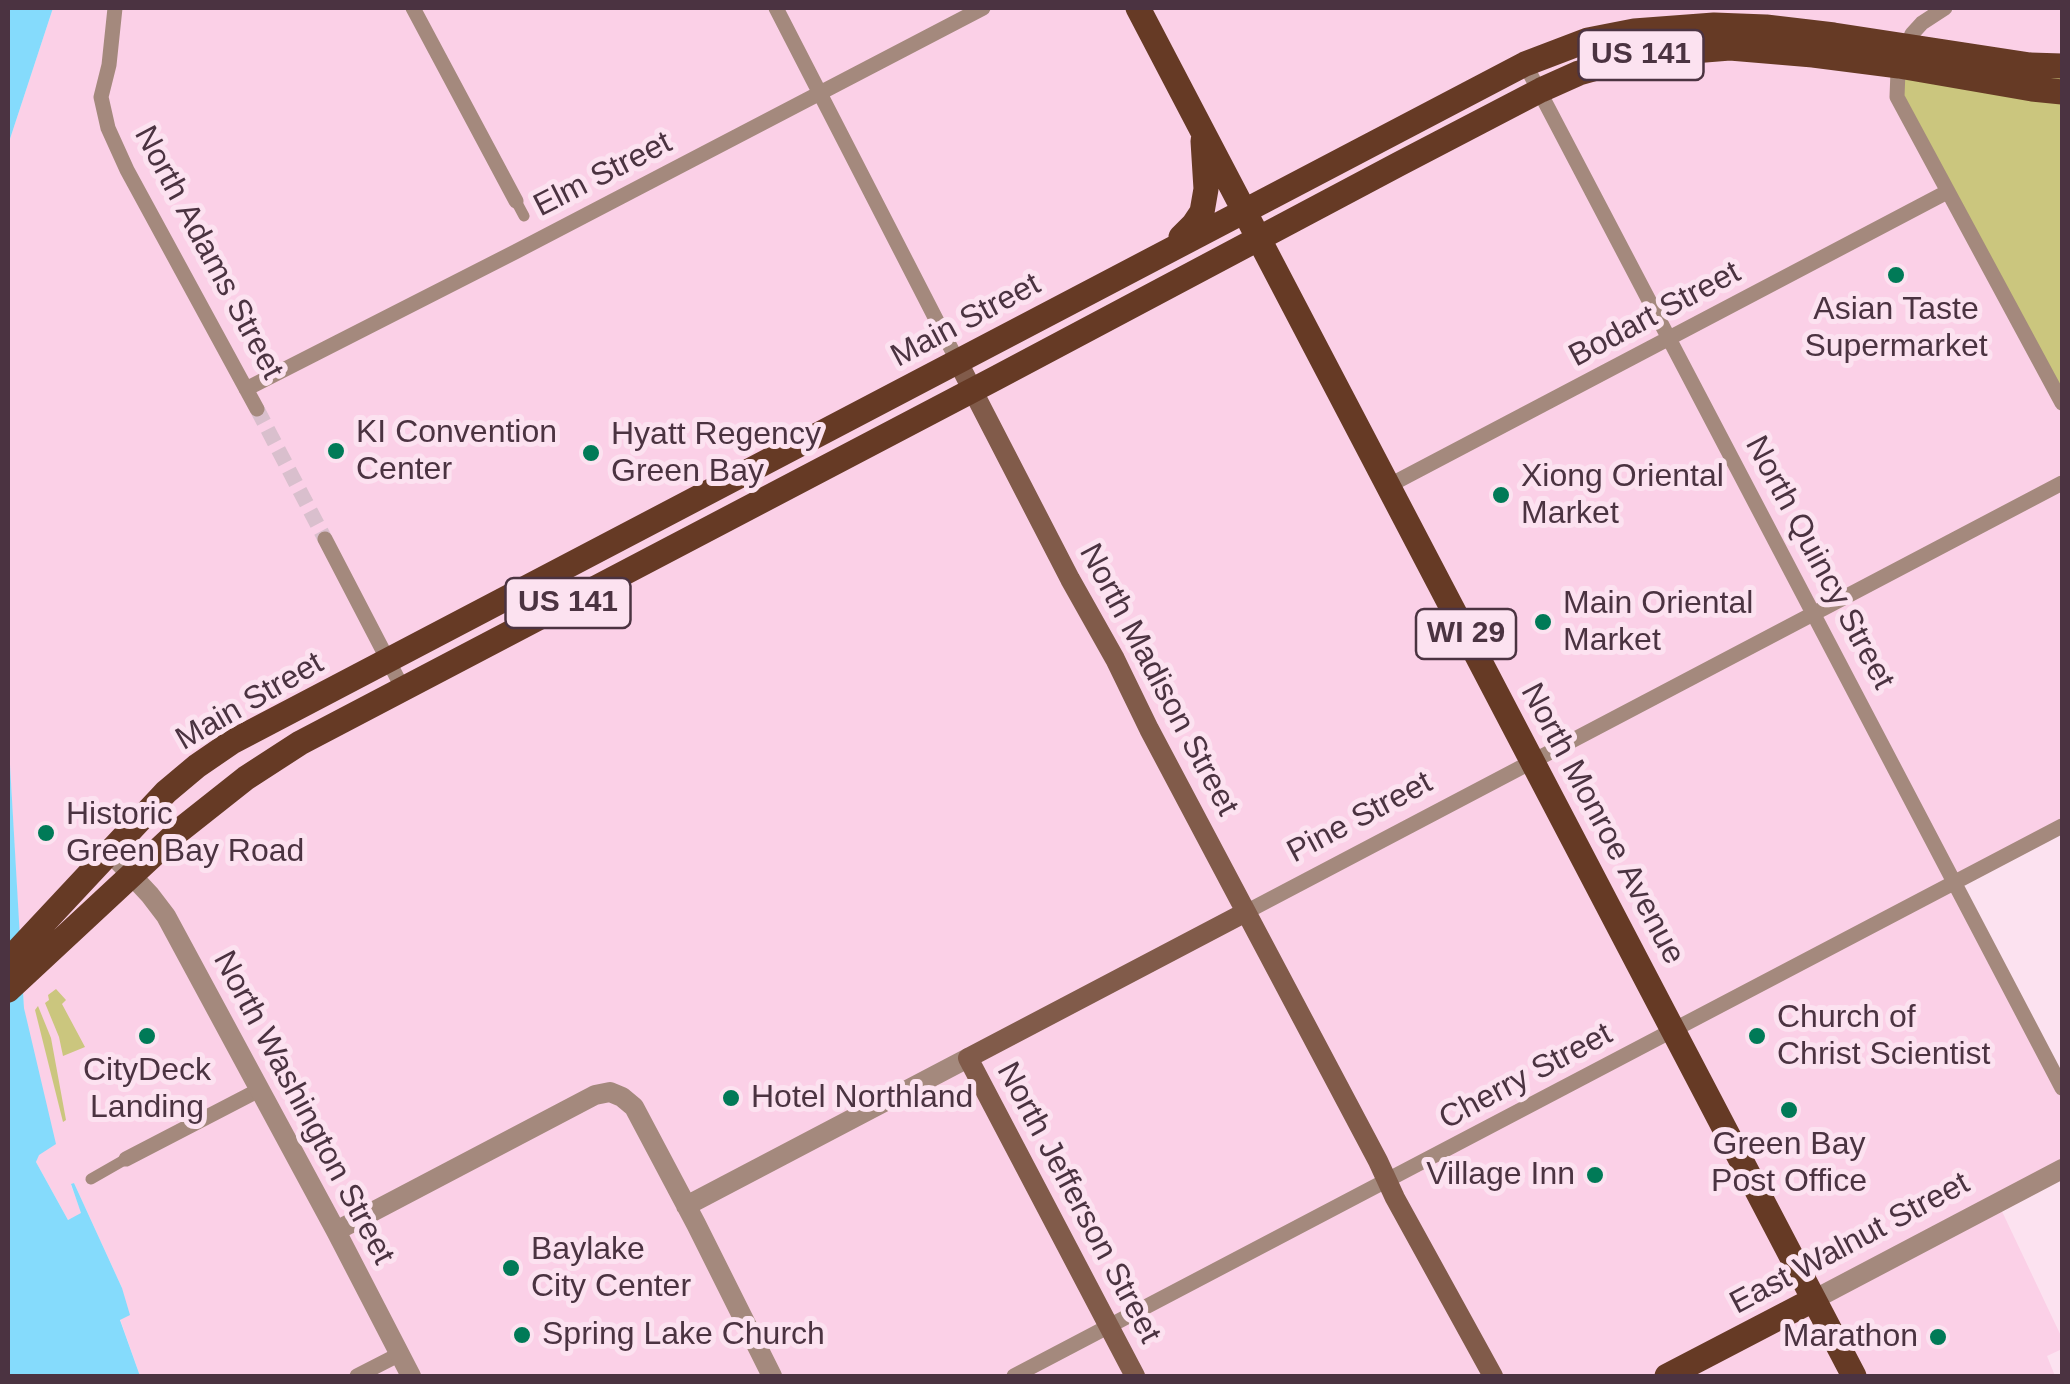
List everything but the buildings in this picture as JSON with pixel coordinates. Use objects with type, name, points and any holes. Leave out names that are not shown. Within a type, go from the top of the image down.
[{"type":"main road","name":"North Monroe Avenue","points":[[1138,8],[1854,1376]]},
{"type":"main road","name":"Main Street","points":[[8,961],[166,792],[244,735],[1525,64],[1588,40],[1634,31],[1699,25],[1766,27],[1903,54],[2032,90],[2062,92]]},
{"type":"main road","name":"Main Street","points":[[8,990],[179,831],[246,778],[304,741],[1541,90],[1579,73],[1642,55],[1730,48],[1813,55],[1903,54],[2062,66]]},
{"type":"main road","points":[[1158,255],[1202,212],[1206,189],[1202,131]]},
{"type":"main road","name":"North Madison Street","points":[[958,362],[1386,1180],[1493,1376]]},
{"type":"main road","name":"Pine Street","points":[[968,1058],[1246,912]]},
{"type":"main road","name":"North Jefferson Street","points":[[968,1058],[1135,1376]]},
{"type":"main road","name":"East Walnut Street","points":[[1667,1376],[1814,1300]]},
{"type":"street","name":"North Adams Street","points":[[115,8],[102,112],[127,170],[257,409]]},
{"type":"street","points":[[413,8],[520,208]]},
{"type":"street","name":"North Madison Street","points":[[776,8],[958,362]]},
{"type":"street","name":"Elm Street","points":[[246,389],[983,8]]},
{"type":"street","points":[[1944,8],[1922,22],[1912,34],[1903,54],[1897,97],[2062,403]]},
{"type":"street","name":"North Quincy Street","points":[[1525,64],[2062,1088]]},
{"type":"street","name":"Bodart Street","points":[[1388,486],[1948,192]]},
{"type":"street","name":"Pine Street","points":[[1246,912],[2062,484]]},
{"type":"street","points":[[325,539],[403,690]]},
{"type":"street","name":"Cherry Street","points":[[1014,1376],[2062,826]]},
{"type":"street","name":"North Washington Street","points":[[110,852],[166,916],[411,1376]]},
{"type":"street","name":"Pine Street","points":[[686,1206],[968,1058]]},
{"type":"street","points":[[91,1179],[259,1090]]},
{"type":"street","points":[[336,1231],[595,1095],[610,1092],[634,1107],[772,1376]]},
{"type":"street","name":"East Walnut Street","points":[[1814,1300],[2062,1169]]},
{"type":"street","points":[[357,1376],[400,1354]]},
{"type":"shaded area","points":[[53,8],[2062,8],[2062,826],[1955,883],[2062,1088],[2062,1169],[1998,1203],[2062,1338],[2062,1349],[2047,1356],[2055,1376],[140,1376],[120,1319],[122,1288],[74,1183],[71,1185],[82,1214],[68,1220],[36,1162],[30,1040],[24,1008],[8,730],[8,145]]},
{"type":"shaded area","points":[[1898,71],[2062,72],[2062,403],[1897,97]]},
{"type":"shaded area","points":[[56,989],[66,1000],[62,1004],[85,1047],[63,1056],[45,1003]]},
{"type":"shaded area","points":[[38,1006],[51,1038],[66,1120],[63,1122],[35,1010]]},
{"type":"water","points":[[8,8],[53,8],[8,145]]},
{"type":"water","points":[[8,730],[24,1008],[56,1144],[39,1155],[36,1162],[68,1220],[81,1213],[71,1184],[74,1183],[122,1288],[130,1315],[120,1320],[140,1376],[8,1376]]},
{"type":"tunnel","points":[[257,409],[325,539]]},
{"type":"place","name":"Asian Taste Supermarket","points":[[1896,275]]},
{"type":"place","name":"KI Convention Center","points":[[336,451]]},
{"type":"place","name":"Hyatt Regency Green Bay","points":[[591,453]]},
{"type":"place","name":"Xiong Oriental Market","points":[[1501,495]]},
{"type":"place","name":"Main Oriental Market","points":[[1543,622]]},
{"type":"place","name":"Historic Green Bay Road","points":[[46,833]]},
{"type":"place","name":"CityDeck Landing","points":[[147,1036]]},
{"type":"place","name":"Church of Christ Scientist","points":[[1757,1036]]},
{"type":"place","name":"Hotel Northland","points":[[731,1098]]},
{"type":"place","name":"Green Bay Post Office","points":[[1789,1110]]},
{"type":"place","name":"Village Inn","points":[[1595,1175]]},
{"type":"place","name":"Baylake City Center","points":[[511,1268]]},
{"type":"place","name":"Spring Lake Church","points":[[522,1335]]},
{"type":"place","name":"Marathon","points":[[1938,1337]]}]
